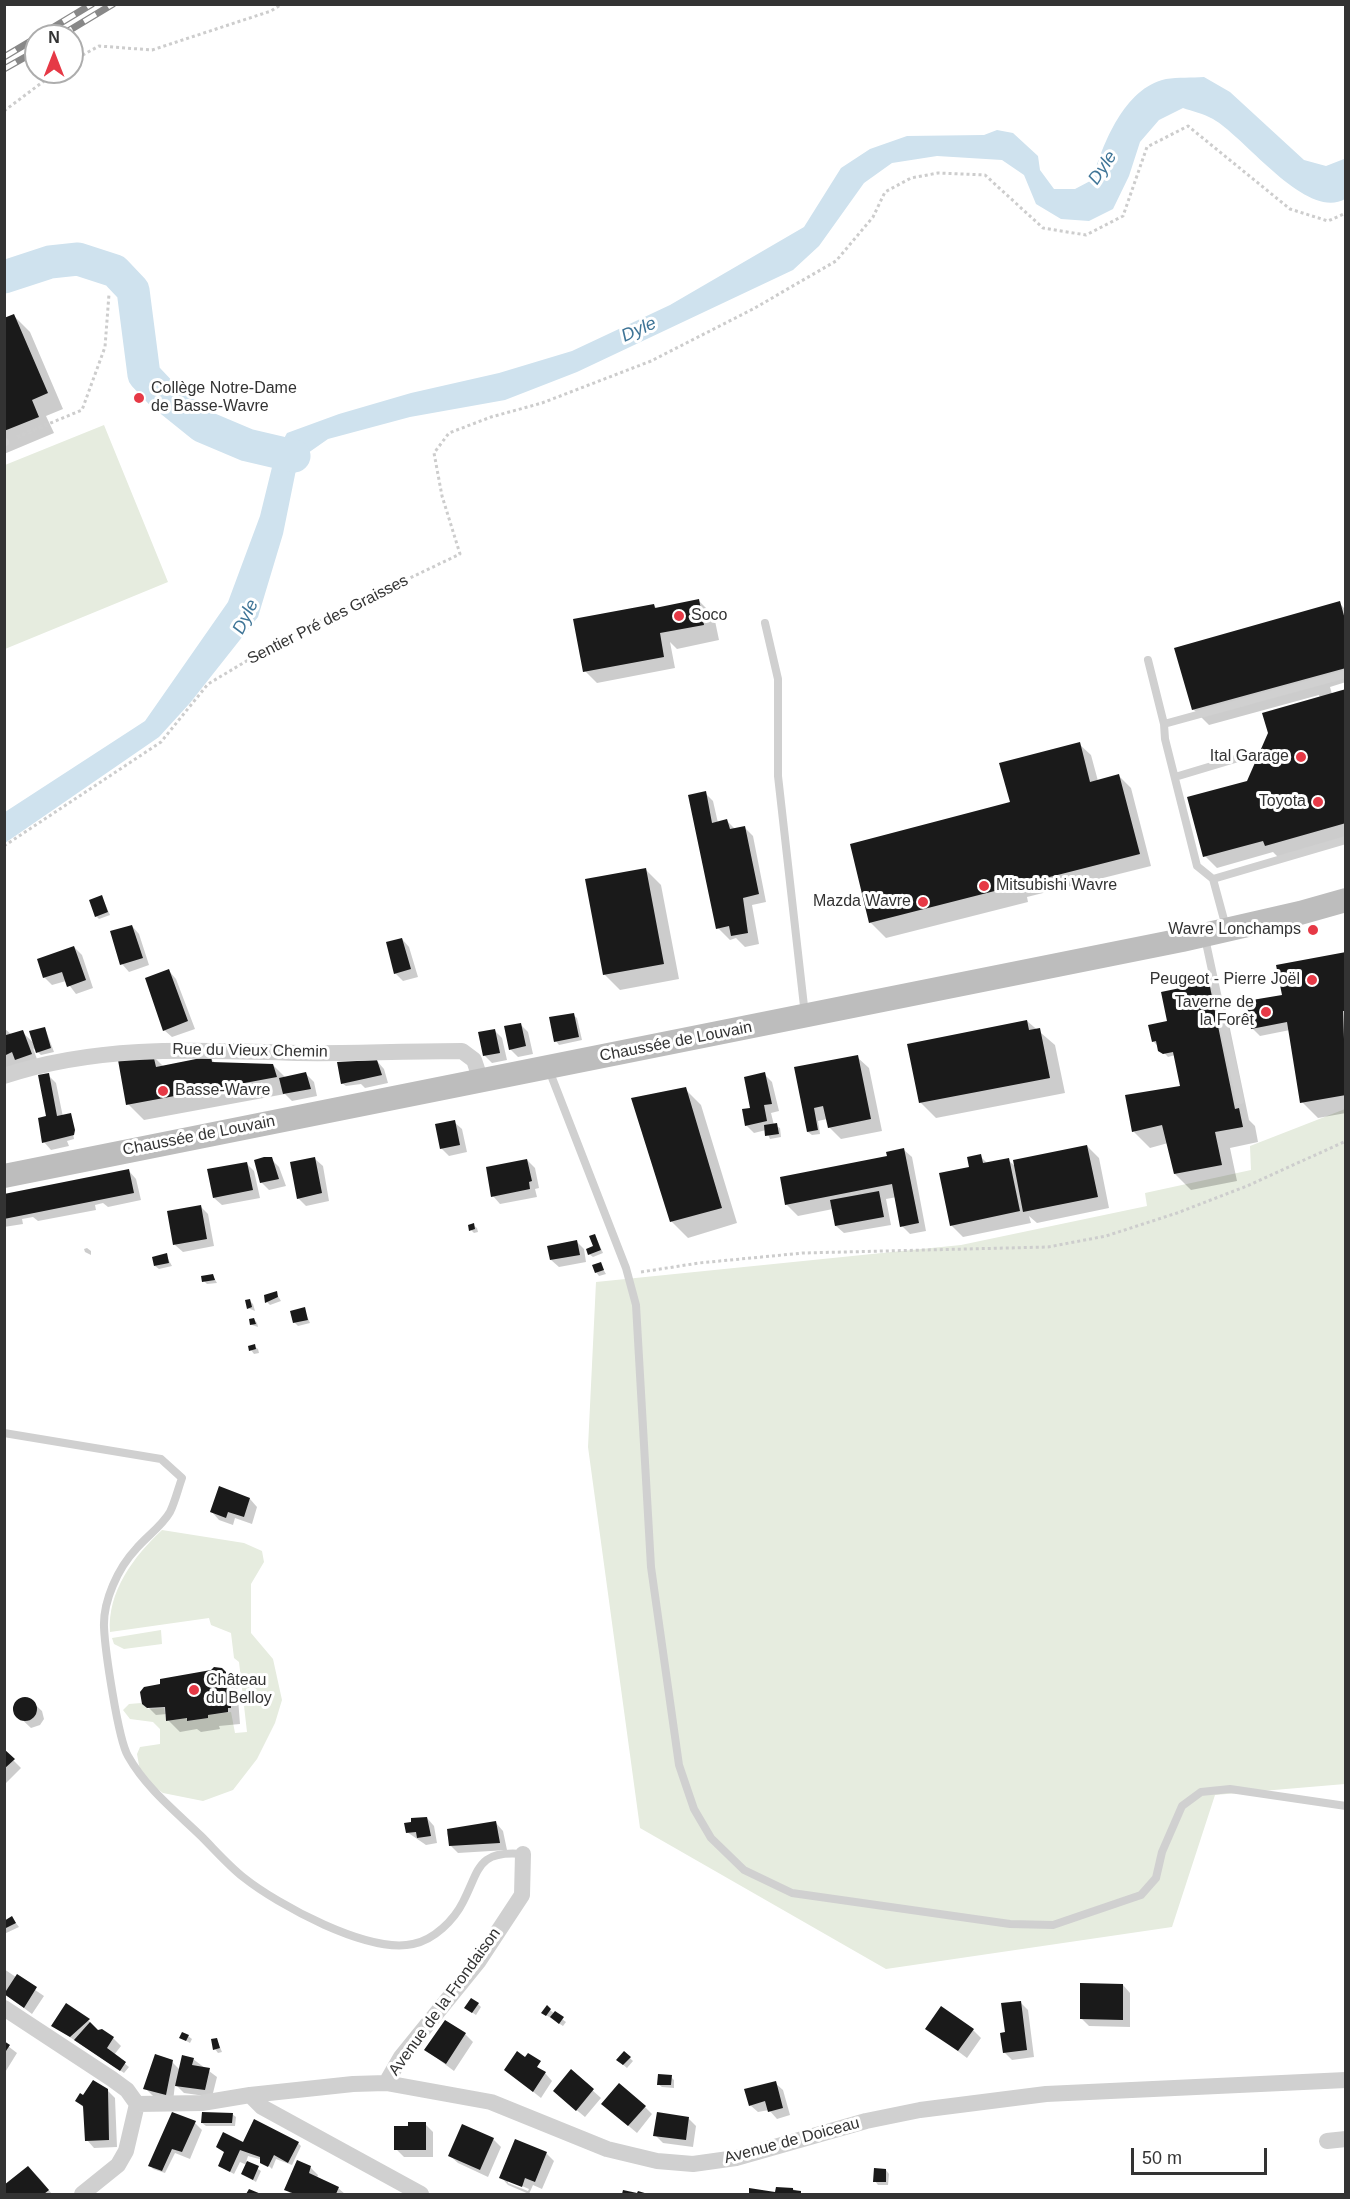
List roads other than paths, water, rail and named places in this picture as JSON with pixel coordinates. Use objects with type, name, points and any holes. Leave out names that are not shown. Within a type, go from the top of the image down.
[{"type":"main road","name":"Chaussée de Louvain","points":[[4,1176],[1216,932],[1346,900]]},
{"type":"street","name":"Rue du Vieux Chemin","points":[[4,1076],[53,1064],[185,1048],[300,1053],[462,1051],[474,1060],[481,1080]]},
{"type":"street","name":"Avenue de la Frondaison","points":[[386,2083],[401,2057],[478,1962],[522,1895],[523,1854]]},
{"type":"street","points":[[4,2008],[112,2079],[127,2090],[137,2104],[126,2151],[118,2165],[82,2194]]},
{"type":"street","name":"Avenue de Doiceau","points":[[137,2104],[202,2103],[250,2095],[353,2084],[386,2083],[491,2102],[607,2149],[657,2161],[693,2164],[736,2158],[866,2121],[1046,2094],[1346,2080]]},
{"type":"street","points":[[250,2095],[262,2107],[421,2194]]},
{"type":"street","points":[[1327,2141],[1346,2139]]},
{"type":"lane","points":[[765,623],[778,680],[778,776],[805,1015]]},
{"type":"lane","points":[[1148,660],[1197,866],[1213,879],[1216,932],[1240,1100]]},
{"type":"lane","points":[[1164,724],[1346,674]]},
{"type":"lane","points":[[1175,777],[1245,756]]},
{"type":"lane","points":[[1213,879],[1346,840]]},
{"type":"lane","points":[[547,1067],[628,1276],[636,1305],[651,1568],[679,1765],[700,1819],[711,1838],[744,1870],[792,1893],[1010,1924],[1053,1925],[1141,1894],[1156,1878],[1162,1852],[1182,1806],[1201,1792],[1230,1789],[1346,1806]]},
{"type":"lane","points":[[4,1433],[161,1459],[182,1478],[169,1513],[134,1551],[109,1593],[104,1626],[113,1694],[126,1754],[144,1781],[243,1877],[295,1910],[363,1941],[387,1945],[413,1944],[433,1935],[452,1920],[463,1902],[474,1872],[484,1861],[495,1855],[523,1854]]},
{"type":"water","name":"Dyle","points":[[1204,77],[1230,92],[1304,160],[1326,166],[1344,159],[1345,156],[1345,199],[1329,203],[1312,198],[1276,174],[1213,119],[1183,108],[1159,120],[1140,142],[1129,176],[1113,209],[1089,221],[1061,219],[1036,204],[1024,175],[1002,160],[937,156],[892,163],[864,183],[819,246],[793,270],[577,372],[505,400],[410,417],[328,439],[298,460],[283,534],[258,617],[190,703],[159,737],[5,843],[5,812],[145,721],[228,602],[260,516],[275,455],[287,433],[339,414],[411,393],[499,373],[572,351],[670,305],[804,227],[841,168],[870,149],[907,136],[984,135],[997,130],[1013,133],[1038,156],[1040,170],[1054,189],[1075,189],[1092,180],[1102,150],[1117,119],[1138,94],[1151,84],[1166,79]]},
{"type":"waterway","points":[[4,277],[50,262],[78,259],[115,271],[133,290],[144,375],[161,393],[202,426],[247,445],[294,456]]},
{"type":"railway","points":[[59,24],[92,4]]},
{"type":"railway","points":[[80,24],[113,4]]},
{"type":"railway","points":[[4,57],[24,45]]},
{"type":"railway","points":[[4,69],[24,58]]},
{"type":"place","name":"Collège Notre-Dame de Basse-Wavre","points":[[139,398]]},
{"type":"place","name":"Soco","points":[[679,616]]},
{"type":"place","name":"Ital Garage","points":[[1301,757]]},
{"type":"place","name":"Toyota","points":[[1318,802]]},
{"type":"place","name":"Mitsubishi Wavre","points":[[984,886]]},
{"type":"place","name":"Mazda Wavre","points":[[923,902]]},
{"type":"place","name":"Wavre Lonchamps","points":[[1313,930]]},
{"type":"place","name":"Peugeot - Pierre Joël","points":[[1312,980]]},
{"type":"place","name":"Taverne de la Forêt","points":[[1266,1012]]},
{"type":"place","name":"Basse-Wavre","points":[[163,1091]]},
{"type":"place","name":"Château du Belloy","points":[[194,1690]]}]
